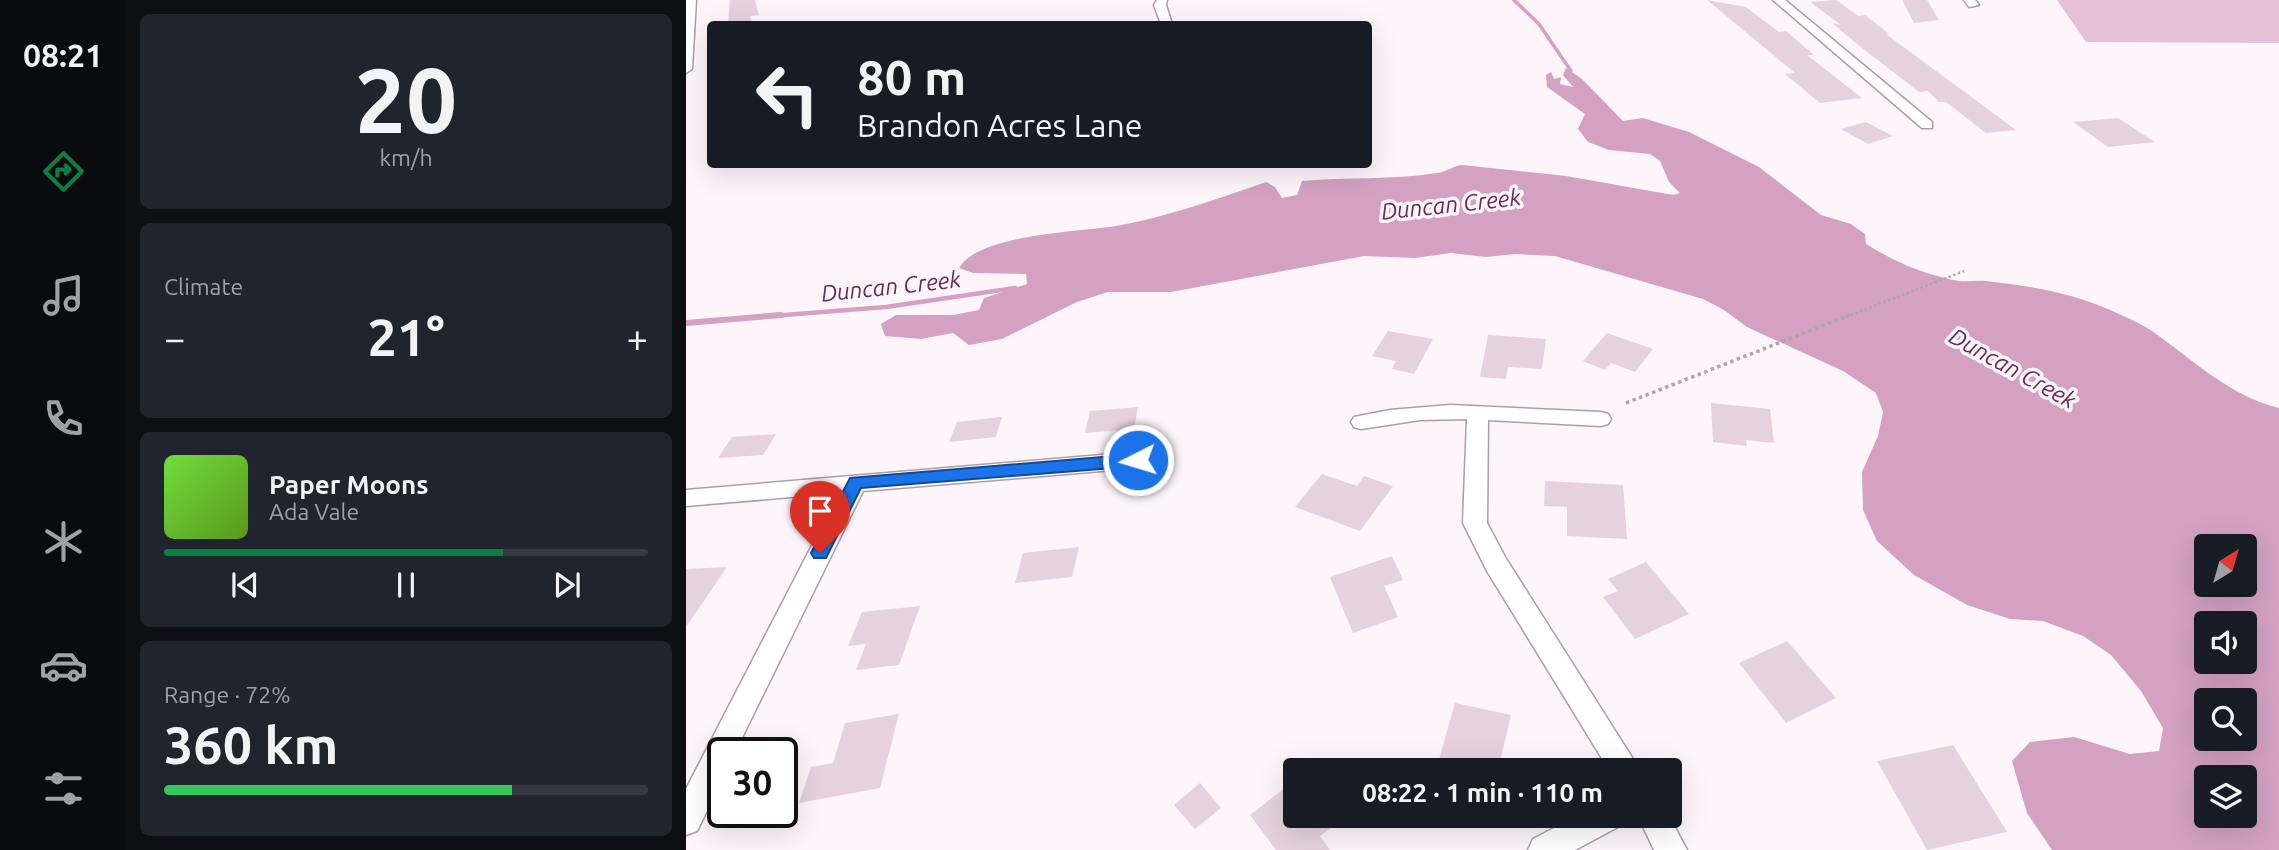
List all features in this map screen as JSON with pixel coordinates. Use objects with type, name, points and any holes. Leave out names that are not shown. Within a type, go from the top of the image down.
[{"type":"street","points":[[1162,0],[1160,5],[1166,21]]},
{"type":"street","points":[[1777,0],[1927,125]]},
{"type":"street","points":[[686,69],[689,3]]},
{"type":"street","points":[[1478,413],[1475,523],[1496,564],[1617,758]]},
{"type":"street","points":[[1361,422],[1395,414],[1478,413],[1601,419]]},
{"type":"street","points":[[686,498],[1138,460]]},
{"type":"street","points":[[686,820],[856,483]]},
{"type":"street","points":[[1544,850],[1585,828]]},
{"type":"street","points":[[1659,828],[1671,850]]},
{"type":"path","points":[[1626,403],[1964,271]]},
{"type":"shaded area","points":[[2057,0],[2279,0],[2279,43],[2086,42]]},
{"type":"water","points":[[1566,68],[1582,79],[1623,121],[1643,118],[1689,132],[1759,167],[1821,215],[1851,224],[1865,234],[1866,244],[1899,262],[1946,278],[2033,288],[2065,294],[2095,304],[2147,328],[2228,386],[2279,408],[2279,850],[2052,850],[2027,813],[2012,761],[2030,742],[2074,737],[2130,754],[2159,751],[2163,728],[2141,691],[2111,655],[2083,636],[2043,621],[2010,619],[1967,605],[1914,575],[1877,541],[1863,510],[1862,472],[1878,436],[1883,412],[1876,393],[1843,371],[1747,327],[1703,299],[1555,256],[1515,254],[1486,257],[1451,253],[1415,258],[1364,256],[1171,292],[1108,292],[1077,302],[1002,339],[969,345],[953,333],[921,339],[885,336],[881,324],[896,315],[953,315],[979,310],[984,298],[1027,284],[1026,274],[973,273],[959,268],[970,257],[986,248],[1008,241],[1154,218],[1266,182],[1275,187],[1282,198],[1297,195],[1302,181],[1420,175],[1462,165],[1566,176],[1673,195],[1680,193],[1669,182],[1660,161],[1650,154],[1609,150],[1588,142],[1578,129],[1585,114],[1547,87],[1546,75],[1551,72],[1554,79],[1561,77],[1560,84],[1573,87],[1563,75]]},
{"type":"building","points":[[730,0],[755,0],[759,15],[750,16],[751,21],[728,21]]},
{"type":"building","points":[[1707,0],[1746,7],[1779,32],[1786,31],[1814,55],[1807,55],[1862,98],[1820,103],[1785,74],[1795,73]]},
{"type":"building","points":[[1836,0],[1858,16],[1865,15],[1889,34],[1886,34],[2016,130],[1986,133],[1946,102],[1939,102],[1928,91],[1919,92],[1857,44],[1832,23],[1841,25],[1810,2]]},
{"type":"building","points":[[1902,0],[1927,0],[1939,20],[1914,23]]},
{"type":"building","points":[[2118,118],[2155,142],[2108,147],[2073,122]]},
{"type":"building","points":[[1866,122],[1893,136],[1868,144],[1841,129]]},
{"type":"building","points":[[1388,331],[1433,339],[1414,374],[1392,369],[1396,361],[1372,356]]},
{"type":"building","points":[[1607,333],[1653,349],[1635,372],[1611,363],[1605,370],[1583,361]]},
{"type":"building","points":[[1488,335],[1546,339],[1542,369],[1508,367],[1506,379],[1480,377]]},
{"type":"building","points":[[1711,403],[1770,409],[1774,443],[1746,440],[1747,446],[1713,442]]},
{"type":"building","points":[[1138,407],[1134,429],[1085,433],[1090,411]]},
{"type":"building","points":[[1002,417],[996,437],[949,442],[957,422]]},
{"type":"building","points":[[776,434],[763,455],[718,458],[732,437]]},
{"type":"building","points":[[1322,474],[1357,486],[1364,476],[1393,486],[1360,531],[1295,507]]},
{"type":"building","points":[[1545,481],[1623,485],[1627,539],[1567,536],[1567,507],[1544,506]]},
{"type":"building","points":[[1079,547],[1072,577],[1015,583],[1023,553]]},
{"type":"building","points":[[1392,556],[1403,580],[1384,586],[1398,617],[1353,633],[1330,577]]},
{"type":"building","points":[[1646,562],[1689,614],[1635,639],[1603,597],[1618,591],[1608,579]]},
{"type":"building","points":[[727,567],[686,627],[686,569]]},
{"type":"building","points":[[920,606],[899,665],[856,670],[866,644],[848,646],[862,612]]},
{"type":"building","points":[[1787,641],[1836,698],[1786,723],[1739,663]]},
{"type":"building","points":[[1455,703],[1511,715],[1501,758],[1439,758]]},
{"type":"building","points":[[899,714],[880,788],[799,803],[811,767],[833,763],[845,723]]},
{"type":"building","points":[[1953,745],[2007,832],[1927,850],[1877,761]]},
{"type":"building","points":[[1200,783],[1221,808],[1195,829],[1174,805]]},
{"type":"building","points":[[1283,789],[1283,828],[1330,828],[1320,836],[1330,850],[1276,850],[1250,815]]},
{"type":"waterway","points":[[1514,0],[1539,24],[1571,71]]},
{"type":"waterway","name":"Duncan Creek","points":[[759,317],[886,307],[1015,288]]},
{"type":"waterway","name":"Duncan Creek","points":[[686,323],[781,315]]},
{"type":"route","points":[[820,553],[856,483],[1138,460]]}]
